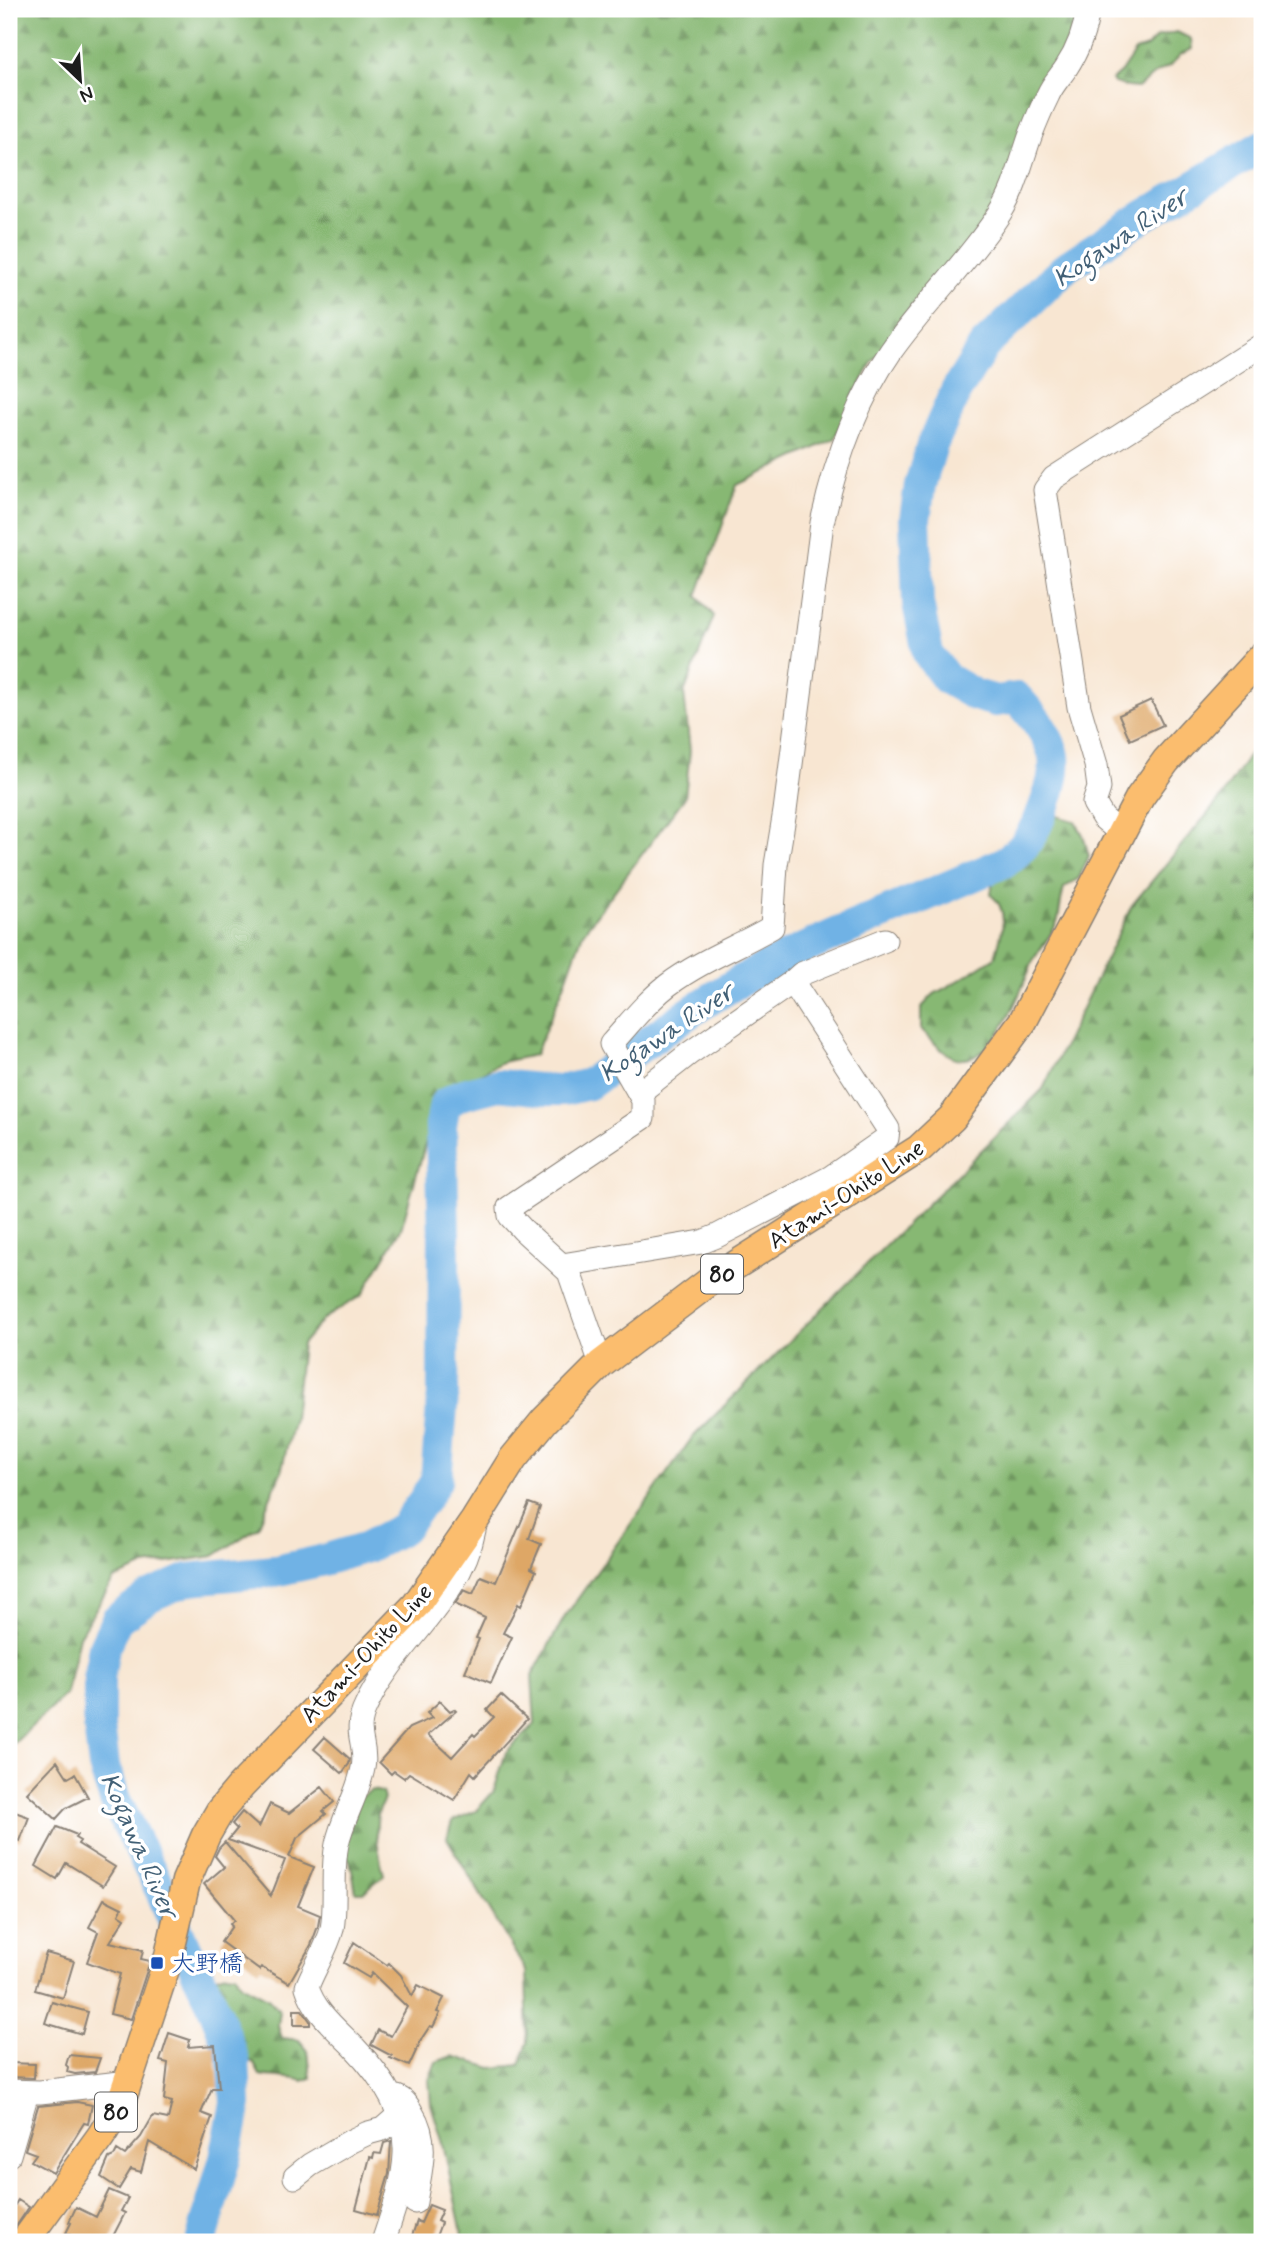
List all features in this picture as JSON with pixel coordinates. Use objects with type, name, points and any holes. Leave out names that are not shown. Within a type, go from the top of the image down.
[{"type":"main road","name":"Atami-Ohito Line","points":[[129,2082],[168,1961],[186,1881],[206,1835],[220,1811],[250,1776],[416,1605],[521,1449],[545,1420],[601,1364],[709,1282],[919,1149],[952,1118],[1023,1021],[1140,797],[1166,761],[1262,656]]},
{"type":"main road","name":"80","points":[[24,2242],[101,2136],[120,2105],[129,2082]]},
{"type":"street","points":[[601,1364],[569,1272],[510,1216],[509,1208],[643,1118],[645,1109],[636,1088],[611,1044],[665,987],[723,951],[772,927],[776,865],[822,523],[844,443],[861,403],[890,352],[1001,212],[1014,188],[1031,134],[1050,91],[1075,53],[1085,29],[1088,9]]},
{"type":"street","points":[[1122,834],[1103,818],[1094,803],[1099,788],[1096,765],[1079,707],[1045,490],[1054,478],[1262,345]]},
{"type":"street","points":[[636,1088],[690,1054],[795,978],[885,940]]},
{"type":"street","points":[[562,1265],[710,1239],[831,1177],[887,1138],[888,1129],[791,983]]},
{"type":"street","points":[[383,2242],[405,2164],[404,2137],[395,2106],[384,2084],[362,2056],[314,2005],[307,1987],[328,1942],[332,1926],[337,1845],[363,1768],[359,1728],[362,1712],[379,1682],[425,1622],[462,1567],[472,1541],[475,1520]]},
{"type":"street","points":[[9,2155],[18,2092],[129,2082]]},
{"type":"street","points":[[295,2177],[351,2141],[383,2129],[395,2106],[403,2099],[422,2132],[423,2144],[415,2202]]},
{"type":"green space","points":[[9,9],[1081,9],[1002,200],[871,364],[834,439],[737,485],[697,596],[714,616],[684,693],[690,751],[685,797],[583,933],[535,1055],[502,1062],[438,1100],[401,1229],[362,1295],[323,1319],[302,1344],[294,1418],[281,1472],[258,1527],[214,1556],[145,1566],[114,1579],[79,1636],[66,1694],[9,1748]]},
{"type":"green space","points":[[1177,32],[1191,39],[1192,49],[1181,54],[1171,65],[1137,88],[1114,83],[1112,80],[1135,51],[1147,47],[1157,37]]},
{"type":"green space","points":[[1262,736],[1262,2242],[464,2242],[443,2144],[431,2104],[429,2080],[436,2062],[452,2056],[492,2068],[520,2065],[528,2042],[526,1971],[447,1838],[452,1821],[476,1811],[494,1791],[506,1752],[535,1724],[532,1676],[564,1618],[692,1438],[1043,1089],[1132,905],[1220,799]]},
{"type":"green space","points":[[1057,816],[1075,821],[1083,835],[1089,856],[1079,878],[1064,888],[1056,925],[1033,961],[998,1034],[988,1047],[977,1055],[964,1059],[951,1056],[921,1029],[921,1008],[934,994],[995,957],[1003,916],[997,901],[991,895],[993,879],[1024,856],[1044,826]]},
{"type":"green space","points":[[372,1790],[382,1792],[384,1799],[377,1826],[384,1875],[364,1892],[356,1892],[350,1860],[342,1853],[360,1797]]},
{"type":"green space","points":[[236,1974],[241,1984],[268,1998],[280,2011],[278,2026],[282,2038],[299,2040],[308,2051],[311,2078],[303,2081],[260,2075],[253,2062],[242,2058],[212,1984],[216,1976]]},
{"type":"building","points":[[1151,700],[1163,725],[1130,740],[1119,715]]},
{"type":"building","points":[[529,1503],[540,1507],[529,1539],[541,1544],[531,1568],[536,1571],[521,1606],[518,1604],[503,1633],[512,1637],[491,1683],[465,1672],[485,1618],[455,1604],[464,1590],[473,1594],[481,1576],[496,1582]]},
{"type":"building","points":[[501,1695],[527,1719],[475,1776],[471,1772],[454,1800],[409,1773],[404,1778],[394,1771],[391,1774],[379,1762],[409,1728],[432,1718],[427,1713],[440,1701],[450,1711],[456,1711],[428,1735],[452,1757],[473,1734],[475,1736],[494,1717],[487,1710]]},
{"type":"building","points":[[325,1737],[350,1759],[342,1773],[314,1749]]},
{"type":"building","points":[[57,1761],[68,1778],[75,1774],[88,1797],[66,1808],[56,1819],[27,1793]]},
{"type":"building","points":[[322,1787],[334,1802],[323,1811],[326,1814],[297,1838],[289,1857],[314,1867],[298,1906],[320,1915],[311,1945],[289,1983],[261,1967],[259,1970],[221,1942],[234,1920],[204,1884],[224,1867],[215,1856],[225,1842],[271,1896],[285,1860],[228,1840],[237,1829],[232,1824],[242,1812],[259,1827],[270,1804],[289,1813]]},
{"type":"building","points":[[15,1812],[29,1817],[20,1841],[9,1837],[9,1821],[12,1822]]},
{"type":"building","points":[[57,1827],[77,1835],[75,1838],[80,1841],[78,1844],[115,1867],[103,1886],[66,1863],[57,1879],[36,1866]]},
{"type":"building","points":[[104,1899],[122,1908],[119,1914],[125,1918],[110,1942],[143,1950],[141,1959],[150,1961],[131,2019],[110,2014],[120,1974],[87,1962],[98,1932],[89,1927]]},
{"type":"building","points":[[354,1942],[387,1965],[389,1963],[401,1975],[412,1996],[418,1985],[444,1998],[433,2027],[430,2026],[422,2038],[409,2066],[390,2058],[392,2056],[371,2045],[378,2030],[391,2036],[407,2007],[372,1973],[369,1978],[344,1963]]},
{"type":"building","points":[[46,1953],[74,1961],[63,1998],[35,1990]]},
{"type":"building","points":[[52,2002],[88,2012],[82,2034],[45,2023]]},
{"type":"building","points":[[294,2010],[302,2010],[310,2025],[294,2025]]},
{"type":"building","points":[[169,2033],[190,2040],[188,2047],[215,2045],[219,2088],[212,2088],[201,2113],[212,2117],[194,2169],[149,2142],[141,2172],[131,2169],[119,2189],[101,2177],[109,2158],[114,2156],[117,2150],[125,2155],[141,2137],[153,2116],[168,2119],[172,2102],[164,2100],[168,2063],[160,2061]]},
{"type":"building","points":[[69,2055],[100,2058],[95,2072],[75,2074],[67,2072]]},
{"type":"building","points":[[9,2063],[35,2064],[34,2078],[9,2077]]},
{"type":"building","points":[[77,2102],[92,2105],[88,2124],[84,2123],[53,2173],[31,2161],[36,2154],[25,2150],[38,2106]]},
{"type":"building","points":[[391,2141],[389,2174],[377,2215],[356,2209],[370,2157],[373,2158],[374,2153],[381,2154],[384,2143]]},
{"type":"building","points":[[109,2190],[128,2198],[121,2211],[125,2213],[110,2242],[66,2242],[70,2235],[66,2233],[71,2223],[69,2222],[76,2207],[96,2217]]},
{"type":"building","points":[[18,2200],[29,2207],[9,2237],[9,2214]]},
{"type":"building","points":[[429,2205],[442,2210],[437,2221],[441,2223],[434,2242],[410,2242],[417,2221],[421,2223]]},
{"type":"waterway","name":"Kogawa River","points":[[201,2242],[225,2158],[236,2104],[234,2060],[212,2003],[162,1893],[115,1800],[104,1766],[99,1726],[99,1677],[104,1647],[117,1619],[150,1596],[189,1579],[275,1571],[367,1547],[403,1528],[424,1500],[436,1481],[443,1394],[444,1236],[441,1125],[445,1104],[460,1095],[498,1085],[564,1090],[589,1084],[652,1038],[739,981],[852,927],[1005,862],[1025,844],[1042,813],[1054,773],[1053,752],[1047,737],[1017,698],[996,701],[975,695],[947,679],[928,654],[918,603],[915,519],[920,485],[932,445],[956,391],[984,346],[1066,267],[1139,219],[1262,146]]},
{"type":"place","name":"大野橋","points":[[157,1963]]}]
